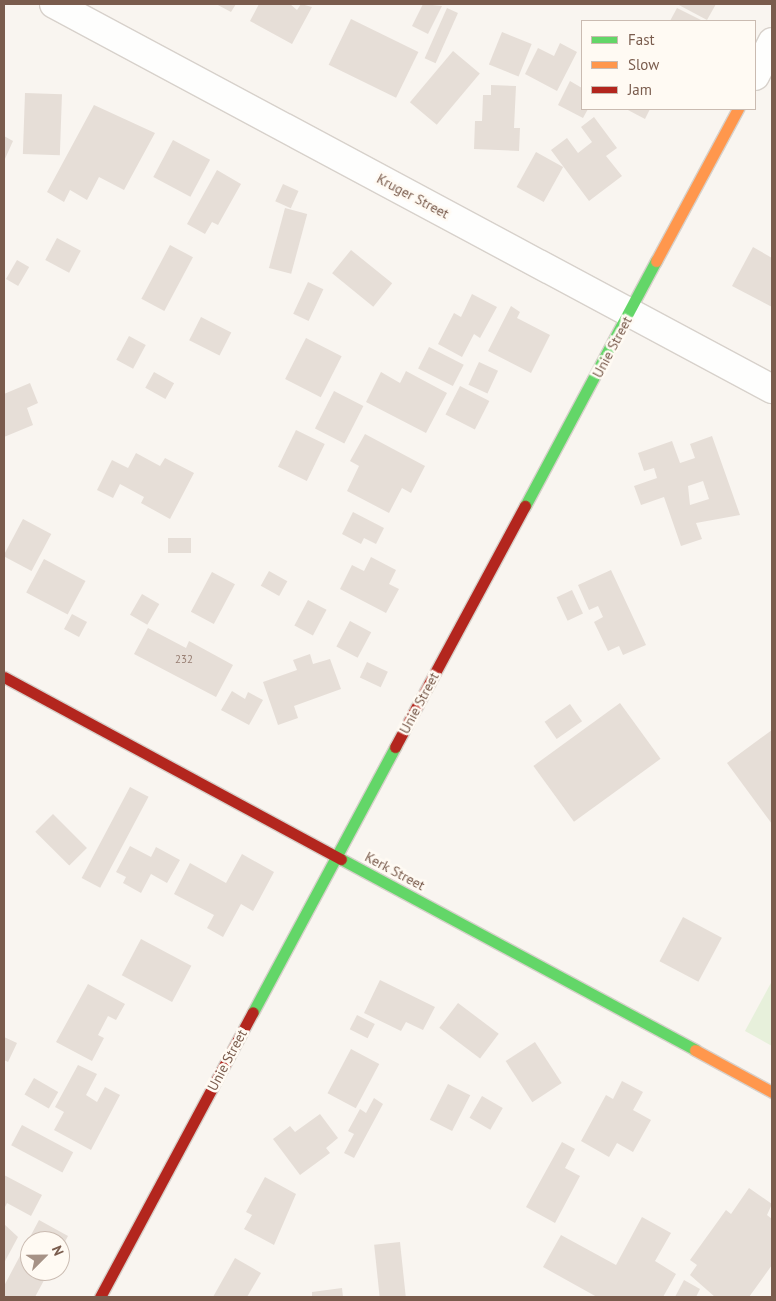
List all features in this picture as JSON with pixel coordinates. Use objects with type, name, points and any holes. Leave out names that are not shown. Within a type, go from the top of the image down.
[{"type":"street","name":"Kruger Street","points":[[54,4],[772,389]]},
{"type":"street","points":[[756,74],[772,42]]},
{"type":"street","name":"Unie Street","points":[[100,1297],[336,856],[631,313],[737,110]]},
{"type":"street","name":"Kerk Street","points":[[4,676],[772,1092]]},
{"type":"green space","points":[[772,981],[772,1046],[745,1031]]},
{"type":"building","points":[[216,4],[236,4],[231,12]]},
{"type":"building","points":[[259,4],[290,4],[297,10],[301,4],[312,7],[292,44],[250,21]]},
{"type":"building","points":[[423,4],[442,6],[428,34],[412,26]]},
{"type":"building","points":[[677,4],[716,4],[707,20]]},
{"type":"building","points":[[447,8],[458,13],[436,63],[425,58]]},
{"type":"building","points":[[677,8],[701,20],[671,20]]},
{"type":"building","points":[[351,19],[418,52],[396,98],[329,65]]},
{"type":"building","points":[[502,32],[532,44],[519,76],[489,64]]},
{"type":"building","points":[[560,43],[577,52],[557,91],[525,74],[538,48],[554,56]]},
{"type":"building","points":[[453,51],[480,73],[437,125],[410,102]]},
{"type":"building","points":[[570,81],[581,87],[581,110],[587,110],[583,118],[558,105]]},
{"type":"building","points":[[491,85],[516,86],[514,128],[520,128],[519,151],[474,149],[475,121],[482,121],[483,95],[491,95]]},
{"type":"building","points":[[25,93],[62,94],[60,155],[23,154]]},
{"type":"building","points":[[94,105],[155,133],[124,190],[99,177],[87,200],[70,190],[64,202],[47,192]]},
{"type":"building","points":[[628,110],[650,110],[645,119]]},
{"type":"building","points":[[594,117],[617,148],[606,156],[622,176],[589,201],[551,150],[567,138],[578,153],[592,142],[581,127]]},
{"type":"building","points":[[4,136],[13,141],[4,161]]},
{"type":"building","points":[[173,140],[210,160],[190,197],[153,177]]},
{"type":"building","points":[[536,152],[563,167],[544,202],[517,187]]},
{"type":"building","points":[[217,170],[241,184],[218,225],[212,222],[205,234],[187,224]]},
{"type":"building","points":[[283,184],[299,191],[291,208],[275,201]]},
{"type":"building","points":[[285,208],[307,214],[291,274],[269,268]]},
{"type":"building","points":[[57,238],[81,251],[69,273],[45,260]]},
{"type":"building","points":[[170,245],[193,257],[164,311],[141,299]]},
{"type":"building","points":[[753,247],[772,258],[772,307],[732,286]]},
{"type":"building","points":[[351,250],[392,283],[373,307],[332,273]]},
{"type":"building","points":[[17,260],[29,267],[18,286],[6,279]]},
{"type":"building","points":[[308,282],[323,289],[309,321],[293,314]]},
{"type":"building","points":[[472,294],[497,307],[480,338],[474,334],[462,357],[438,344],[454,313],[461,317]]},
{"type":"building","points":[[511,306],[520,312],[517,318],[550,335],[531,373],[488,351]]},
{"type":"building","points":[[201,317],[231,332],[219,356],[189,340]]},
{"type":"building","points":[[129,336],[146,345],[133,369],[116,360]]},
{"type":"building","points":[[306,338],[342,356],[321,397],[285,379]]},
{"type":"building","points":[[429,347],[464,365],[453,386],[418,368]]},
{"type":"building","points":[[479,362],[498,371],[487,394],[468,385]]},
{"type":"building","points":[[406,371],[447,393],[426,433],[366,402],[381,372],[400,383]]},
{"type":"building","points":[[154,372],[174,383],[165,399],[145,388]]},
{"type":"building","points":[[30,383],[38,403],[27,408],[33,425],[4,437],[4,394]]},
{"type":"building","points":[[460,386],[489,401],[475,429],[445,415]]},
{"type":"building","points":[[334,391],[363,406],[344,443],[315,428]]},
{"type":"building","points":[[296,430],[325,444],[307,481],[278,467]]},
{"type":"building","points":[[365,434],[425,466],[411,493],[402,488],[389,513],[347,491],[359,466],[350,461]]},
{"type":"building","points":[[712,436],[740,515],[696,523],[702,539],[681,546],[664,497],[641,505],[634,486],[657,478],[654,468],[644,471],[638,453],[672,441],[680,463],[695,458],[690,444]],"holes":[[[703,481],[709,499],[690,505],[688,486]]]},
{"type":"building","points":[[136,453],[160,466],[165,458],[194,473],[170,519],[141,503],[144,497],[120,484],[113,498],[97,490],[112,460],[128,468]]},
{"type":"building","points":[[353,512],[384,528],[376,544],[364,538],[361,544],[342,534]]},
{"type":"building","points":[[23,519],[51,534],[32,571],[4,556]]},
{"type":"building","points":[[168,538],[191,538],[191,553],[168,553]]},
{"type":"building","points":[[371,557],[396,570],[389,584],[399,589],[386,613],[340,589],[352,565],[364,571]]},
{"type":"building","points":[[44,559],[85,581],[68,615],[26,593]]},
{"type":"building","points":[[611,570],[646,645],[623,655],[619,646],[608,651],[594,622],[603,617],[598,606],[589,610],[578,585]]},
{"type":"building","points":[[269,571],[287,581],[279,596],[261,586]]},
{"type":"building","points":[[212,572],[235,584],[214,624],[191,612]]},
{"type":"building","points":[[572,590],[583,614],[568,621],[557,597]]},
{"type":"building","points":[[142,594],[159,604],[147,625],[130,615]]},
{"type":"building","points":[[308,600],[327,610],[313,635],[294,626]]},
{"type":"building","points":[[72,614],[87,622],[79,637],[64,629]]},
{"type":"building","points":[[350,621],[371,632],[358,658],[336,647]]},
{"type":"building","points":[[148,628],[186,648],[189,641],[233,665],[216,697],[134,654]]},
{"type":"building","points":[[310,654],[313,664],[330,659],[341,689],[294,706],[298,718],[278,725],[263,682],[297,670],[293,660]]},
{"type":"building","points":[[367,662],[388,672],[381,687],[360,677]]},
{"type":"building","points":[[232,691],[245,699],[248,692],[263,700],[249,725],[221,710]]},
{"type":"building","points":[[620,703],[661,759],[574,822],[533,766]]},
{"type":"building","points":[[570,704],[582,721],[557,739],[545,722]]},
{"type":"building","points":[[772,730],[772,824],[727,763]]},
{"type":"building","points":[[130,787],[149,797],[100,888],[82,878]]},
{"type":"building","points":[[53,814],[87,848],[69,866],[35,832]]},
{"type":"building","points":[[130,846],[151,857],[156,847],[180,860],[167,883],[151,874],[141,893],[123,883],[126,877],[116,872]]},
{"type":"building","points":[[242,854],[274,872],[253,911],[241,904],[223,937],[207,928],[214,915],[174,894],[190,863],[226,883]]},
{"type":"building","points":[[683,917],[722,938],[698,982],[660,961]]},
{"type":"building","points":[[141,939],[191,966],[172,1002],[122,975]]},
{"type":"building","points":[[380,980],[435,1007],[423,1030],[406,1022],[401,1031],[364,1013]]},
{"type":"building","points":[[88,984],[125,1004],[116,1020],[108,1016],[98,1035],[104,1038],[92,1061],[56,1042]]},
{"type":"building","points":[[458,1003],[499,1034],[480,1058],[439,1028]]},
{"type":"building","points":[[357,1015],[375,1024],[368,1038],[350,1029]]},
{"type":"building","points":[[4,1037],[17,1043],[8,1062],[4,1060]]},
{"type":"building","points":[[535,1042],[562,1083],[532,1102],[506,1061]]},
{"type":"building","points":[[351,1049],[379,1064],[356,1108],[328,1093]]},
{"type":"building","points":[[78,1065],[97,1074],[86,1095],[97,1102],[105,1087],[120,1095],[91,1150],[54,1130],[64,1112],[55,1107]]},
{"type":"building","points":[[34,1078],[58,1092],[49,1108],[24,1094]]},
{"type":"building","points":[[622,1081],[643,1092],[633,1110],[651,1120],[633,1152],[617,1143],[609,1157],[581,1141],[606,1095],[613,1099]]},
{"type":"building","points":[[448,1084],[470,1095],[452,1131],[430,1120]]},
{"type":"building","points":[[482,1096],[503,1108],[490,1130],[469,1118]]},
{"type":"building","points":[[374,1098],[383,1104],[354,1158],[344,1153],[354,1134],[348,1131],[360,1109],[366,1113]]},
{"type":"building","points":[[320,1114],[338,1138],[326,1148],[330,1153],[300,1175],[273,1139],[290,1126],[295,1132]]},
{"type":"building","points":[[22,1125],[73,1152],[62,1173],[11,1145]]},
{"type":"building","points":[[562,1142],[575,1149],[565,1168],[580,1176],[555,1223],[526,1207]]},
{"type":"building","points":[[4,1175],[42,1195],[31,1216],[7,1203],[4,1209]]},
{"type":"building","points":[[265,1177],[296,1194],[274,1245],[244,1229],[252,1215],[246,1212]]},
{"type":"building","points":[[749,1188],[772,1204],[767,1215],[772,1219],[772,1265],[749,1297],[715,1297],[690,1275],[697,1265],[690,1260],[726,1210],[731,1214]]},
{"type":"building","points":[[642,1217],[671,1233],[655,1261],[676,1274],[663,1297],[597,1297],[543,1267],[561,1235],[616,1265]]},
{"type":"building","points":[[39,1220],[59,1231],[33,1231]]},
{"type":"building","points":[[4,1224],[18,1237],[4,1263]]},
{"type":"building","points":[[400,1242],[406,1297],[380,1297],[374,1245]]},
{"type":"building","points":[[20,1256],[20,1281],[44,1281],[35,1297],[5,1297],[4,1286]]},
{"type":"building","points":[[235,1258],[261,1273],[247,1297],[213,1297]]},
{"type":"building","points":[[684,1280],[700,1289],[696,1297],[675,1297]]},
{"type":"building","points":[[342,1288],[343,1297],[312,1297],[312,1292]]},
{"type":"traffic: fast","points":[[525,506],[656,261]]},
{"type":"traffic: fast","points":[[253,1012],[395,747]]},
{"type":"traffic: fast","points":[[341,859],[695,1050]]},
{"type":"traffic: slow","points":[[656,261],[737,110]]},
{"type":"traffic: slow","points":[[695,1050],[772,1092]]},
{"type":"traffic: jam","points":[[395,747],[525,506]]},
{"type":"traffic: jam","points":[[4,677],[341,859]]},
{"type":"traffic: jam","points":[[100,1297],[253,1012]]}]
